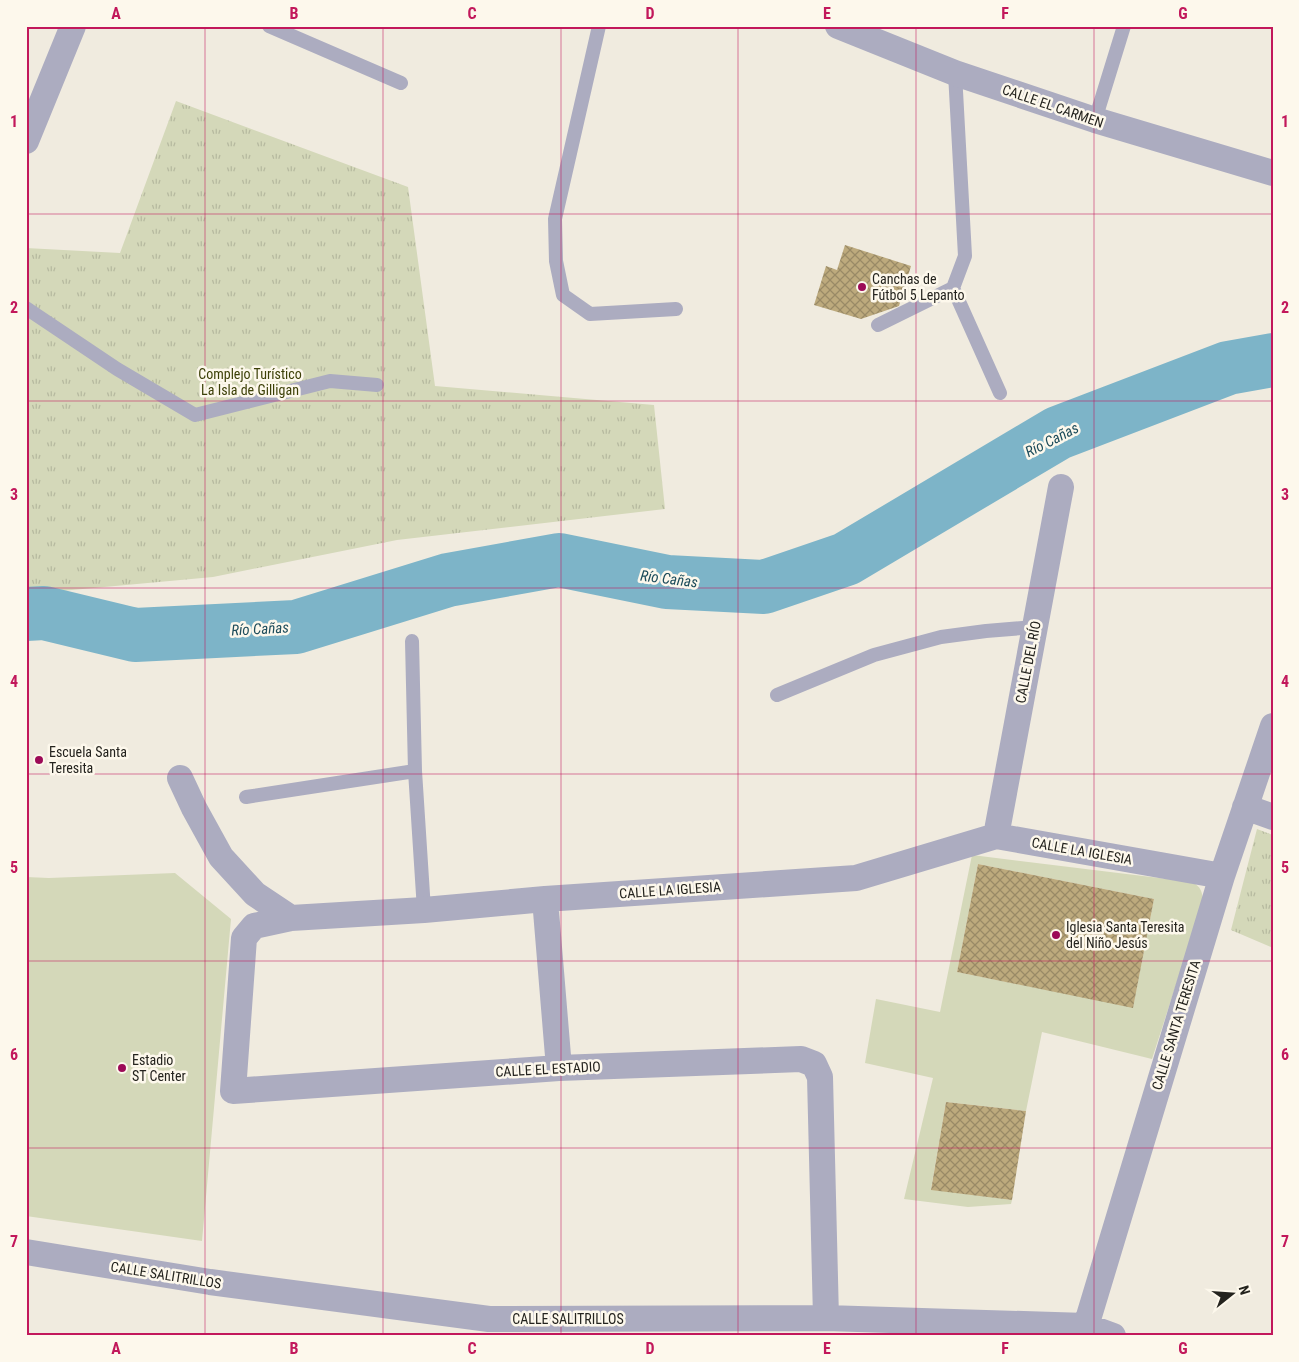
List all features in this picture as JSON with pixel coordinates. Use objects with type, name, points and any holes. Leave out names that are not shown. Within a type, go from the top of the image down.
[{"type":"street","points":[[26,140],[73,26]]},
{"type":"street","name":"CALLE EL CARMEN","points":[[838,26],[955,73],[1095,120],[1273,174]]},
{"type":"street","name":"CALLE DEL RÍO","points":[[996,836],[1061,487]]},
{"type":"street","name":"CALLE SANTA TERESITA","points":[[1086,1326],[1222,876],[1273,726]]},
{"type":"street","points":[[180,778],[194,808],[221,856],[255,894],[291,918]]},
{"type":"street","points":[[1246,807],[1273,817]]},
{"type":"street","name":"CALLE LA IGLESIA","points":[[291,918],[856,878],[996,836],[1222,876]]},
{"type":"street","points":[[545,899],[559,1068]]},
{"type":"street","name":"CALLE EL ESTADIO","points":[[291,918],[254,926],[244,938],[233,1091],[559,1068],[801,1059],[814,1064],[820,1076],[826,1318]]},
{"type":"street","name":"CALLE SALITRILLOS","points":[[26,1252],[210,1282],[490,1319],[826,1318],[1086,1326],[1113,1336]]},
{"type":"lane","points":[[269,26],[401,84]]},
{"type":"lane","points":[[599,26],[555,220],[556,261],[563,295],[590,314],[676,309]]},
{"type":"lane","points":[[1095,120],[1124,26]]},
{"type":"lane","points":[[878,325],[953,288],[966,256],[955,73]]},
{"type":"lane","points":[[953,288],[1000,393]]},
{"type":"lane","points":[[26,308],[117,369],[195,415],[330,381],[377,385]]},
{"type":"lane","points":[[777,695],[874,655],[941,637],[1035,627]]},
{"type":"lane","points":[[412,642],[415,770],[424,910]]},
{"type":"lane","points":[[246,797],[415,770]]},
{"type":"green space","name":"Complejo Turístico La Isla de Gilligan","points":[[176,101],[408,187],[435,386],[654,405],[665,509],[397,540],[213,577],[50,592],[26,589],[26,248],[120,253]]},
{"type":"green space","points":[[1257,829],[1273,835],[1273,948],[1231,930]]},
{"type":"green space","points":[[972,855],[1192,882],[1200,890],[1203,901],[1152,1059],[1042,1032],[1026,1111],[946,1102],[931,1189],[1012,1200],[1011,1204],[968,1207],[904,1199],[933,1078],[865,1063],[876,999],[940,1012]],"holes":[[[978,864],[1154,899],[1133,1007],[957,972]]]},
{"type":"green space","name":"Estadio ST Center","points":[[175,873],[231,919],[202,1241],[26,1216],[26,877],[49,878]]},
{"type":"building","name":"Canchas de Fútbol 5 Lepanto","points":[[845,245],[911,266],[899,306],[861,319],[814,305],[826,266],[837,270]]},
{"type":"building","name":"Iglesia Santa Teresita del Niño Jesús","points":[[978,864],[1154,899],[1133,1008],[957,972]]},
{"type":"building","points":[[946,1102],[1026,1111],[1012,1200],[931,1190]]},
{"type":"waterway","name":"Río Cañas","points":[[26,614],[44,613],[135,635],[296,627],[448,580],[559,560],[667,582],[764,587],[846,559],[1058,433],[1228,368],[1273,360]]},
{"type":"place","name":"Canchas de Fútbol 5 Lepanto","points":[[862,287]]},
{"type":"place","name":"Escuela Santa Teresita","points":[[39,760]]},
{"type":"place","name":"Iglesia Santa Teresita del Niño Jesús","points":[[1056,935]]},
{"type":"place","name":"Estadio ST Center","points":[[122,1068]]}]
